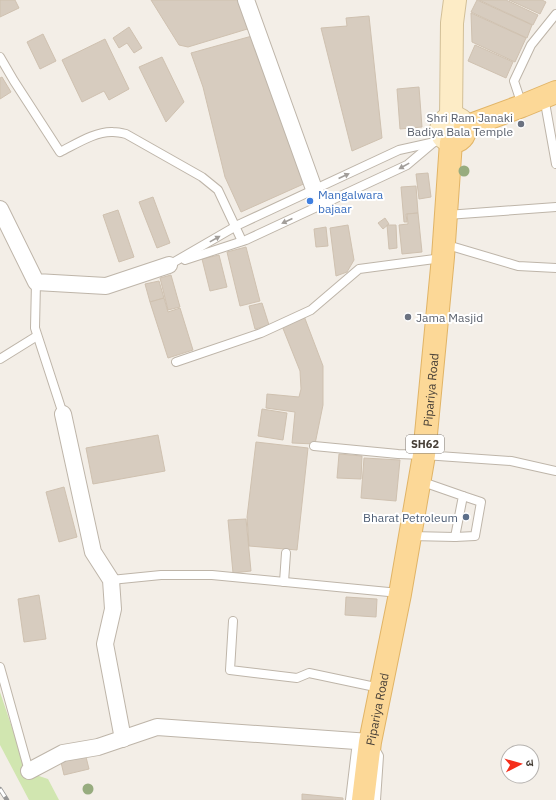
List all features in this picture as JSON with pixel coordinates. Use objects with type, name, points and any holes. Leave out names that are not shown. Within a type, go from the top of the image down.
[{"type":"main road","points":[[455,0],[452,22],[449,133],[550,94]]},
{"type":"main road","points":[[452,53],[461,0]]},
{"type":"main road","name":"Pipariya Road","points":[[363,800],[370,742],[400,594],[424,455],[446,215],[449,133]]},
{"type":"street","points":[[246,0],[314,190],[322,204]]},
{"type":"street","points":[[1,215],[36,282],[106,286],[168,265]]},
{"type":"street","points":[[63,414],[93,552],[111,580],[113,609],[105,644],[123,738]]},
{"type":"street","points":[[29,771],[63,753],[98,747],[157,727],[370,742]]},
{"type":"lane","points":[[522,106],[514,81],[531,45],[556,14]]},
{"type":"lane","points":[[0,57],[60,152],[98,134],[108,132],[126,134],[202,177],[218,190],[242,241]]},
{"type":"lane","points":[[550,94],[556,164]]},
{"type":"lane","points":[[168,265],[236,227],[399,150],[449,133]]},
{"type":"lane","points":[[168,265],[242,241],[407,165],[449,133]]},
{"type":"lane","points":[[446,215],[556,207]]},
{"type":"lane","points":[[176,362],[261,333],[311,310],[359,269],[443,250],[518,266],[556,268]]},
{"type":"lane","points":[[36,282],[35,328],[63,414]]},
{"type":"lane","points":[[0,359],[37,336]]},
{"type":"lane","points":[[314,446],[398,454],[511,461],[556,471]]},
{"type":"lane","points":[[410,536],[475,536],[481,502],[420,481]]},
{"type":"lane","points":[[455,537],[463,496]]},
{"type":"lane","points":[[284,582],[286,553]]},
{"type":"lane","points":[[111,580],[161,575],[212,575],[400,594]]},
{"type":"lane","points":[[233,621],[230,670],[297,678],[309,673],[381,688]]},
{"type":"lane","points":[[0,667],[29,771]]},
{"type":"lane","points":[[350,800],[356,750],[370,742],[379,756],[376,800]]},
{"type":"green space","points":[[0,692],[27,772],[48,779],[59,800],[29,800],[0,745]]},
{"type":"building","points":[[0,0],[15,0],[19,8],[0,17]]},
{"type":"building","points":[[151,0],[244,0],[254,27],[188,47],[179,45]]},
{"type":"building","points":[[477,0],[532,25],[527,38],[471,12]]},
{"type":"building","points":[[479,0],[506,0],[538,15],[533,25]]},
{"type":"building","points":[[509,0],[542,0],[546,2],[540,14]]},
{"type":"building","points":[[471,13],[526,38],[515,62],[472,42]]},
{"type":"building","points":[[369,16],[382,138],[352,151],[321,28],[347,26],[346,18]]},
{"type":"building","points":[[129,27],[142,48],[134,53],[127,43],[119,48],[113,38]]},
{"type":"building","points":[[43,34],[56,61],[40,69],[27,42]]},
{"type":"building","points":[[252,36],[308,182],[241,212],[225,177],[203,87],[191,53]]},
{"type":"building","points":[[105,39],[129,89],[109,100],[104,91],[82,102],[62,60]]},
{"type":"building","points":[[475,45],[513,62],[506,78],[468,61]]},
{"type":"building","points":[[162,57],[184,102],[166,122],[139,67]]},
{"type":"building","points":[[2,77],[11,92],[0,99],[0,78]]},
{"type":"building","points":[[419,87],[422,127],[400,129],[397,89]]},
{"type":"building","points":[[428,173],[431,197],[419,199],[416,174]]},
{"type":"building","points":[[416,186],[418,213],[406,214],[407,222],[404,222],[401,187]]},
{"type":"building","points":[[153,197],[170,243],[157,248],[139,202]]},
{"type":"building","points":[[118,210],[134,257],[119,262],[103,215]]},
{"type":"building","points":[[418,213],[422,252],[402,254],[399,225],[408,224],[407,214]]},
{"type":"building","points":[[385,218],[389,224],[383,229],[378,223]]},
{"type":"building","points":[[348,225],[354,260],[347,272],[336,276],[330,228]]},
{"type":"building","points":[[387,225],[396,225],[397,248],[389,249]]},
{"type":"building","points":[[326,227],[328,246],[316,247],[314,229]]},
{"type":"building","points":[[246,247],[260,301],[240,306],[227,252]]},
{"type":"building","points":[[219,255],[227,287],[210,291],[202,259]]},
{"type":"building","points":[[171,275],[180,307],[168,310],[160,278]]},
{"type":"building","points":[[159,281],[164,298],[150,302],[145,284]]},
{"type":"building","points":[[164,298],[168,312],[180,308],[193,350],[168,358],[150,302]]},
{"type":"building","points":[[262,303],[269,325],[255,329],[249,306]]},
{"type":"building","points":[[304,316],[323,366],[323,405],[315,444],[292,443],[295,412],[266,408],[267,394],[299,397],[301,389],[300,371],[282,326]]},
{"type":"building","points":[[262,409],[287,413],[283,440],[258,436]]},
{"type":"building","points":[[158,435],[165,471],[93,484],[86,448]]},
{"type":"building","points":[[256,442],[308,448],[297,550],[249,546],[247,517]]},
{"type":"building","points":[[339,454],[362,456],[361,479],[337,478]]},
{"type":"building","points":[[364,458],[400,460],[396,501],[361,498]]},
{"type":"building","points":[[64,487],[77,537],[59,542],[46,492]]},
{"type":"building","points":[[246,519],[251,571],[233,573],[228,520]]},
{"type":"building","points":[[39,595],[46,639],[24,642],[18,599]]},
{"type":"building","points":[[346,597],[377,599],[376,617],[345,615]]},
{"type":"building","points":[[85,753],[89,769],[64,775],[60,758]]},
{"type":"building","points":[[302,794],[343,798],[343,800],[302,800]]},
{"type":"railway","points":[[0,789],[7,800]]},
{"type":"place","name":"Shri Ram Janaki Badiya Bala Temple","points":[[521,124]]},
{"type":"place","name":"Mangalwara bajaar","points":[[310,201]]},
{"type":"place","name":"Jama Masjid","points":[[408,317]]},
{"type":"place","name":"Bharat Petroleum","points":[[466,517]]}]
